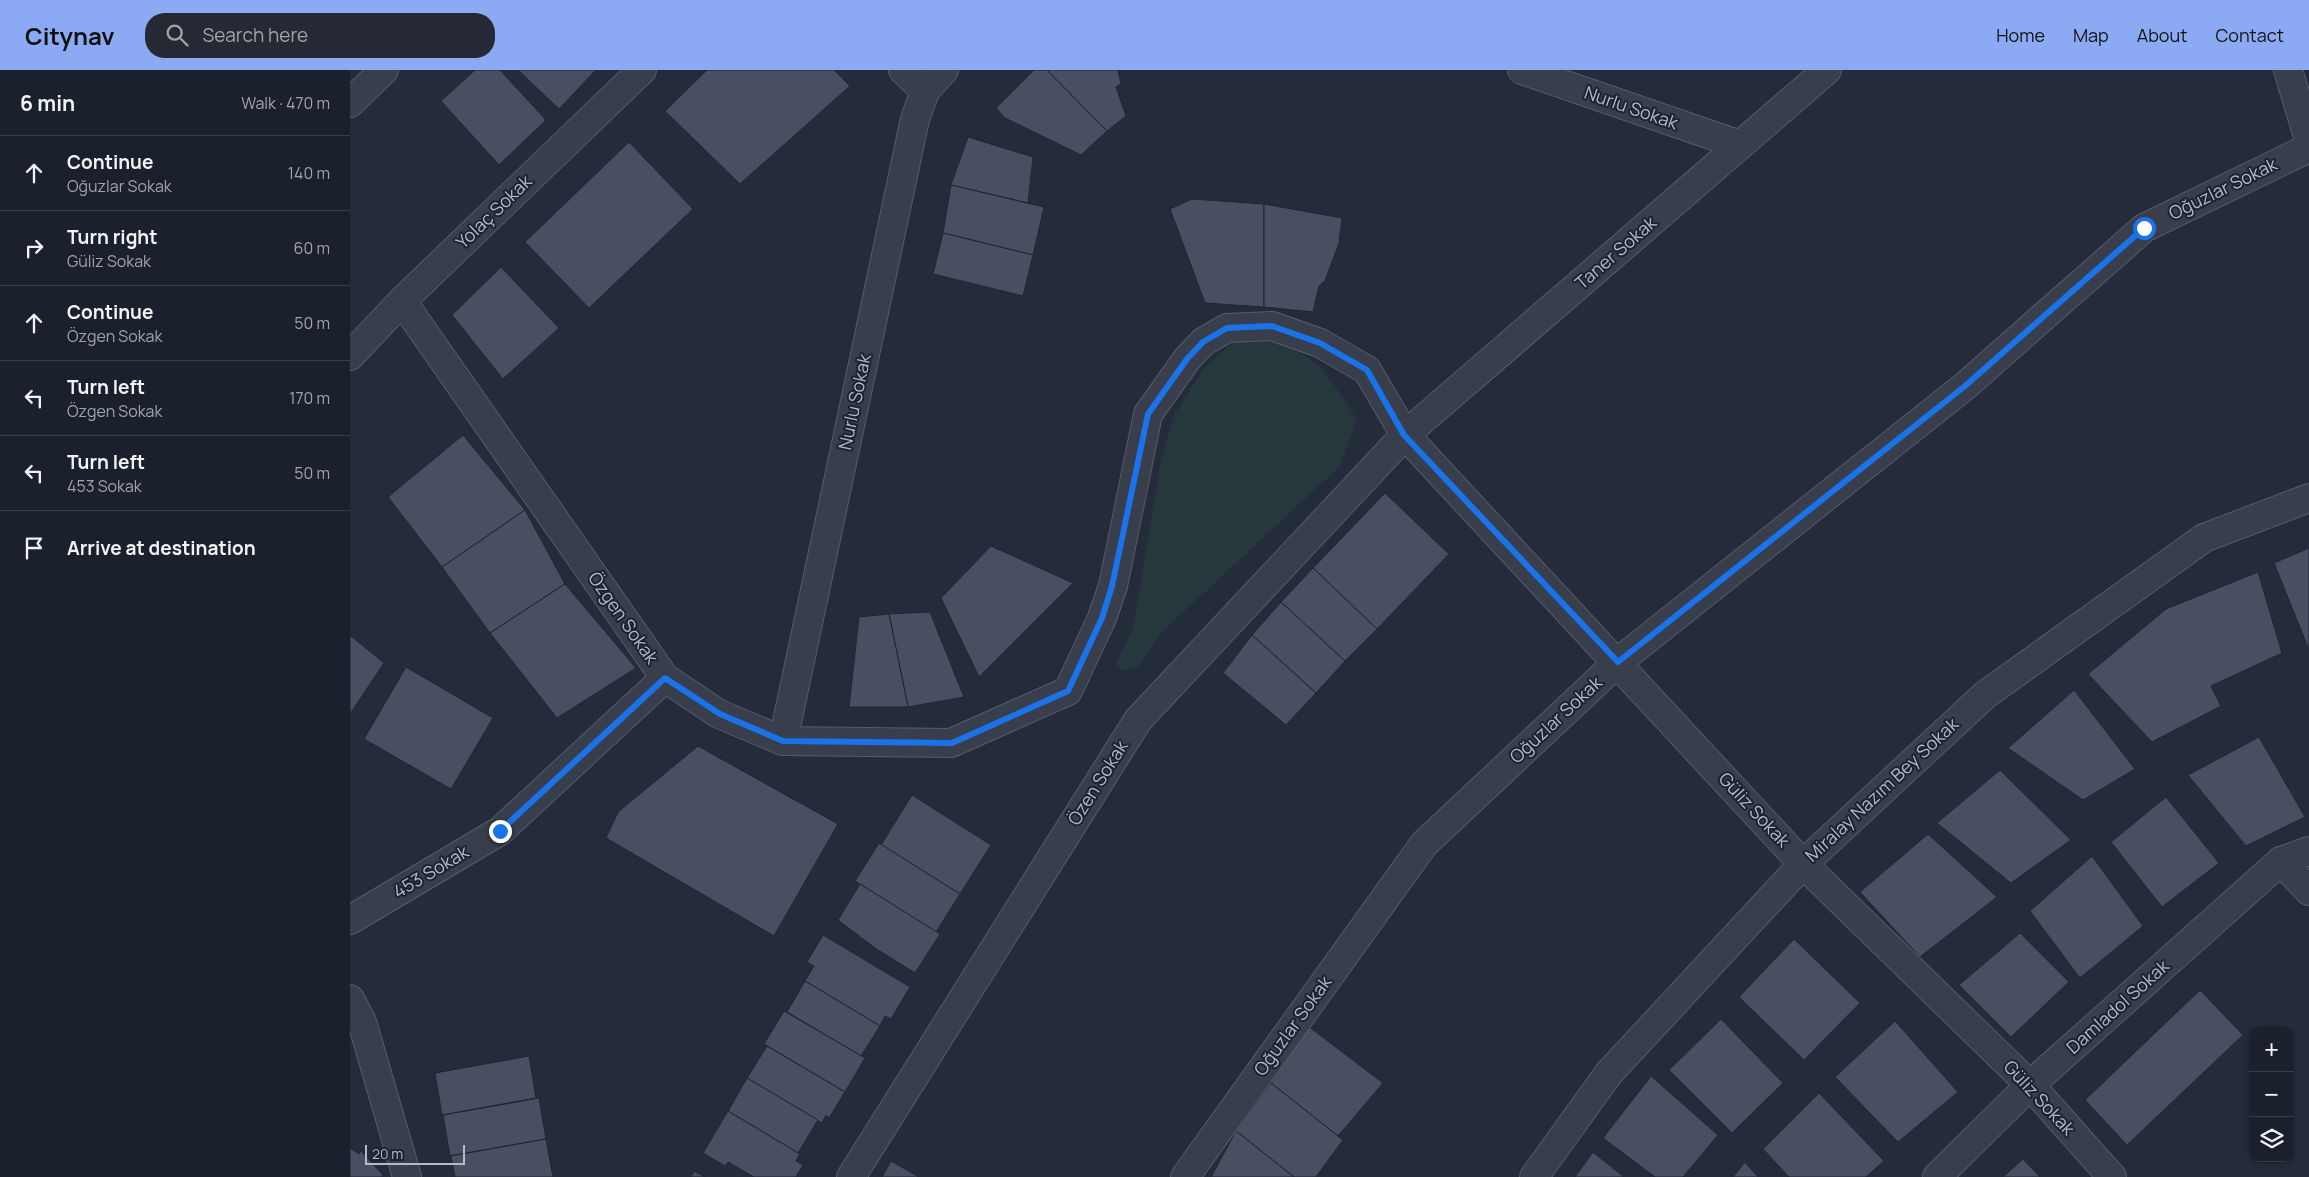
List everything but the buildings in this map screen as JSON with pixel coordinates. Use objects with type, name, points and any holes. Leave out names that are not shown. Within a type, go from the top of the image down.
[{"type":"street","points":[[350,103],[384,70]]},
{"type":"street","name":"Yolaç Sokak","points":[[350,356],[402,301],[642,70]]},
{"type":"street","points":[[902,70],[926,91]]},
{"type":"street","name":"Nurlu Sokak","points":[[783,741],[912,129],[926,91],[944,70]]},
{"type":"street","name":"Nurlu Sokak","points":[[1522,70],[1740,145]]},
{"type":"street","name":"Taner Sokak","points":[[1404,435],[1827,70]]},
{"type":"street","points":[[2288,70],[2309,140]]},
{"type":"street","name":"Oğuzlar Sokak","points":[[1185,1177],[1424,844],[1618,662],[1965,386],[2144,228],[2309,148]]},
{"type":"street","name":"Özgen Sokak","points":[[402,301],[665,678],[720,714],[783,741],[952,743],[1068,691],[1102,618],[1112,586],[1148,414],[1187,359],[1203,342],[1227,328],[1272,326],[1320,343],[1367,370],[1404,435]]},
{"type":"street","name":"Güliz Sokak","points":[[1404,435],[1618,662],[1803,864],[2030,1086],[2112,1177]]},
{"type":"street","name":"Özen Sokak","points":[[851,1177],[1138,720],[1404,435]]},
{"type":"street","name":"Miralay Nazım Bey Sokak","points":[[1534,1177],[1609,1073],[1803,864],[1985,695],[2204,538],[2309,498]]},
{"type":"street","name":"453 Sokak","points":[[350,920],[500,831],[665,678]]},
{"type":"street","name":"Damladol Sokak","points":[[1937,1177],[2030,1086],[2281,861],[2309,851]]},
{"type":"street","points":[[2281,861],[2309,891]]},
{"type":"street","points":[[354,1020],[408,1177]]},
{"type":"shaded area","points":[[1235,341],[1278,343],[1304,355],[1315,363],[1334,384],[1357,420],[1339,467],[1162,632],[1138,667],[1123,671],[1116,664],[1133,629],[1161,461],[1174,415],[1205,367]]},
{"type":"route","points":[[500,831],[665,678],[720,714],[783,741],[952,743],[1068,691],[1102,618],[1112,586],[1148,414],[1187,359],[1203,342],[1227,328],[1272,326],[1320,343],[1367,370],[1404,435],[1618,662],[1965,386],[2144,228]]}]
